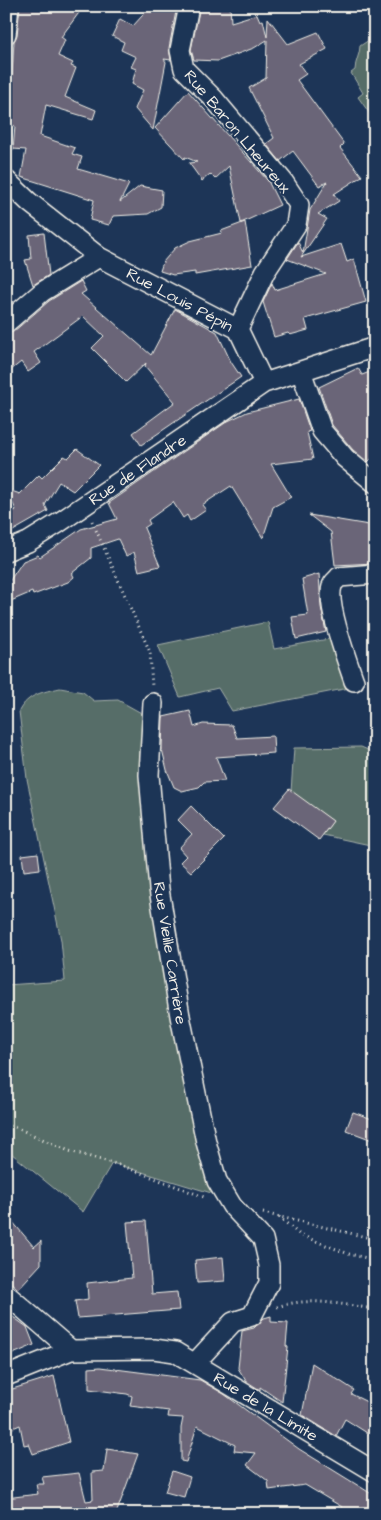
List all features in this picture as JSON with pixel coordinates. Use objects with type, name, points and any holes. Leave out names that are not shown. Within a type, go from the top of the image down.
[{"type":"street","points":[[6,34],[9,6]]},
{"type":"street","name":"Rue Baron Lheureux","points":[[189,6],[180,50],[184,69],[214,99],[283,181],[299,205],[296,225],[265,272],[238,329]]},
{"type":"street","name":"Rue Louis Pépin","points":[[6,180],[29,202],[99,257],[238,329],[264,383]]},
{"type":"street","points":[[6,323],[42,292],[99,257]]},
{"type":"street","points":[[264,383],[375,348]]},
{"type":"street","points":[[301,371],[322,431],[345,458],[375,483]]},
{"type":"street","name":"Rue de Flandre","points":[[6,551],[28,542],[264,383]]},
{"type":"street","points":[[354,681],[338,632],[331,595],[332,584],[339,577],[375,574]]},
{"type":"street","name":"Rue Vieille Carrière","points":[[153,703],[149,775],[159,889],[180,1016],[206,1142],[217,1181],[232,1206],[263,1239],[269,1264],[269,1283],[252,1316]]},
{"type":"street","points":[[6,1294],[71,1350],[6,1376]]},
{"type":"street","points":[[195,1363],[234,1322],[252,1316]]},
{"type":"street","name":"Rue de la Limite","points":[[71,1350],[154,1349],[175,1352],[375,1472]]},
{"type":"path","points":[[85,504],[150,652],[153,703]]},
{"type":"path","points":[[6,1122],[69,1151],[120,1165],[183,1190],[232,1206],[375,1238]]},
{"type":"path","points":[[278,1216],[300,1235],[349,1254],[375,1260]]},
{"type":"path","points":[[252,1316],[290,1302],[375,1310]]},
{"type":"green space","points":[[375,36],[375,121],[358,97],[363,93],[351,73],[355,70],[360,46]]},
{"type":"green space","points":[[268,622],[274,649],[334,638],[349,688],[232,711],[218,688],[180,697],[158,645]]},
{"type":"green space","points":[[60,688],[83,692],[94,701],[118,700],[152,719],[145,758],[218,1195],[112,1163],[83,1212],[6,1149],[6,985],[65,981],[61,940],[27,779],[19,711],[31,697]]},
{"type":"green space","points":[[361,747],[375,753],[375,846],[323,835],[333,821],[291,792],[294,748]]},
{"type":"building","points":[[20,6],[84,6],[61,37],[65,40],[58,56],[73,63],[71,66],[76,68],[65,97],[96,110],[93,119],[46,105],[40,136],[75,148],[72,154],[82,157],[78,169],[129,184],[120,202],[140,186],[162,190],[161,207],[148,214],[113,216],[109,225],[90,220],[94,200],[21,177],[26,150],[13,149],[15,126],[9,125],[14,41],[17,35]]},
{"type":"building","points":[[151,6],[177,6],[169,48],[171,60],[164,59],[166,62],[153,130],[135,109],[143,90],[132,84],[136,69],[131,67],[136,57],[121,50],[124,42],[112,36],[120,19],[133,26]]},
{"type":"building","points":[[200,6],[230,6],[231,22],[257,14],[260,21],[263,20],[267,37],[268,18],[288,44],[318,32],[327,49],[299,64],[306,74],[297,80],[344,144],[340,148],[362,176],[334,194],[339,201],[318,214],[327,219],[301,257],[341,244],[347,262],[354,259],[366,302],[305,319],[308,330],[274,337],[263,302],[272,283],[275,290],[326,274],[287,259],[298,242],[303,253],[310,210],[327,182],[319,186],[293,151],[280,161],[266,144],[274,138],[249,88],[266,78],[267,40],[254,48],[218,61],[194,60],[191,50]]},
{"type":"building","points":[[188,91],[268,181],[280,205],[241,223],[229,166],[215,179],[210,174],[202,181],[189,163],[197,162],[185,157],[184,159],[155,128]]},
{"type":"building","points":[[245,222],[252,265],[195,275],[195,272],[173,275],[160,271],[163,262],[175,248],[190,241],[222,233],[221,231]]},
{"type":"building","points":[[44,233],[49,275],[33,285],[25,260],[31,259],[29,235]]},
{"type":"building","points":[[81,281],[86,291],[81,294],[151,355],[175,309],[217,332],[231,362],[241,377],[141,445],[133,433],[175,402],[145,366],[146,363],[126,382],[92,348],[104,336],[83,316],[34,352],[41,363],[28,372],[21,362],[6,374],[6,334],[13,332],[49,301]]},
{"type":"building","points":[[358,368],[362,375],[375,370],[375,455],[368,462],[353,450],[332,425],[319,387]]},
{"type":"building","points":[[299,399],[310,431],[307,432],[313,459],[271,464],[291,497],[273,507],[263,538],[231,486],[202,505],[206,510],[190,521],[187,515],[183,518],[173,502],[148,520],[150,524],[144,528],[160,566],[139,571],[134,552],[126,556],[118,539],[91,548],[91,558],[72,573],[74,577],[68,582],[33,595],[32,592],[6,603],[6,586],[23,561],[38,555],[40,557],[81,529],[117,519],[109,503],[228,421],[247,412]]},
{"type":"building","points":[[77,449],[99,465],[73,491],[59,482],[45,505],[48,511],[6,535],[6,515],[16,510],[6,489],[20,494],[39,475],[42,478],[64,456],[68,458]]},
{"type":"building","points":[[309,515],[375,526],[375,563],[335,565],[331,532]]},
{"type":"building","points":[[319,574],[321,607],[326,632],[296,639],[292,617],[308,615],[302,579]]},
{"type":"building","points":[[190,711],[194,727],[203,724],[232,725],[237,738],[273,736],[274,753],[216,757],[225,781],[204,782],[199,787],[182,791],[174,787],[167,770],[162,749],[163,717]]},
{"type":"building","points":[[289,789],[333,821],[319,840],[274,807]]},
{"type":"building","points":[[191,806],[224,839],[191,872],[180,862],[186,856],[179,848],[192,834],[178,820]]},
{"type":"building","points":[[38,853],[40,869],[24,871],[22,855]]},
{"type":"building","points":[[353,1112],[375,1120],[375,1141],[346,1130]]},
{"type":"building","points":[[6,1214],[34,1247],[41,1241],[41,1264],[18,1289],[6,1278]]},
{"type":"building","points":[[146,1221],[152,1294],[177,1292],[179,1310],[78,1318],[75,1301],[88,1299],[87,1283],[132,1278],[127,1222]]},
{"type":"building","points":[[223,1257],[225,1281],[197,1283],[195,1260]]},
{"type":"building","points":[[6,1312],[27,1327],[34,1345],[6,1357]]},
{"type":"building","points":[[271,1316],[271,1322],[288,1323],[286,1346],[288,1347],[282,1402],[260,1387],[260,1390],[246,1381],[238,1368],[242,1331],[254,1328],[264,1318]]},
{"type":"building","points":[[312,1363],[354,1390],[351,1394],[375,1406],[375,1438],[345,1419],[336,1436],[302,1415]]},
{"type":"building","points":[[100,1367],[200,1380],[224,1394],[299,1449],[375,1496],[375,1514],[338,1514],[342,1507],[305,1485],[269,1490],[268,1481],[247,1465],[256,1453],[234,1451],[235,1445],[197,1426],[186,1462],[181,1461],[181,1428],[183,1418],[168,1417],[169,1411],[130,1406],[132,1396],[127,1394],[89,1389],[89,1368]]},
{"type":"building","points":[[54,1376],[69,1442],[33,1454],[29,1444],[24,1445],[20,1425],[6,1431],[6,1391]]},
{"type":"building","points":[[107,1449],[138,1454],[116,1514],[6,1514],[6,1498],[38,1494],[36,1484],[44,1484],[42,1477],[79,1473],[86,1501],[93,1500],[92,1472],[104,1471]]},
{"type":"building","points":[[172,1471],[190,1477],[184,1497],[165,1492]]}]
